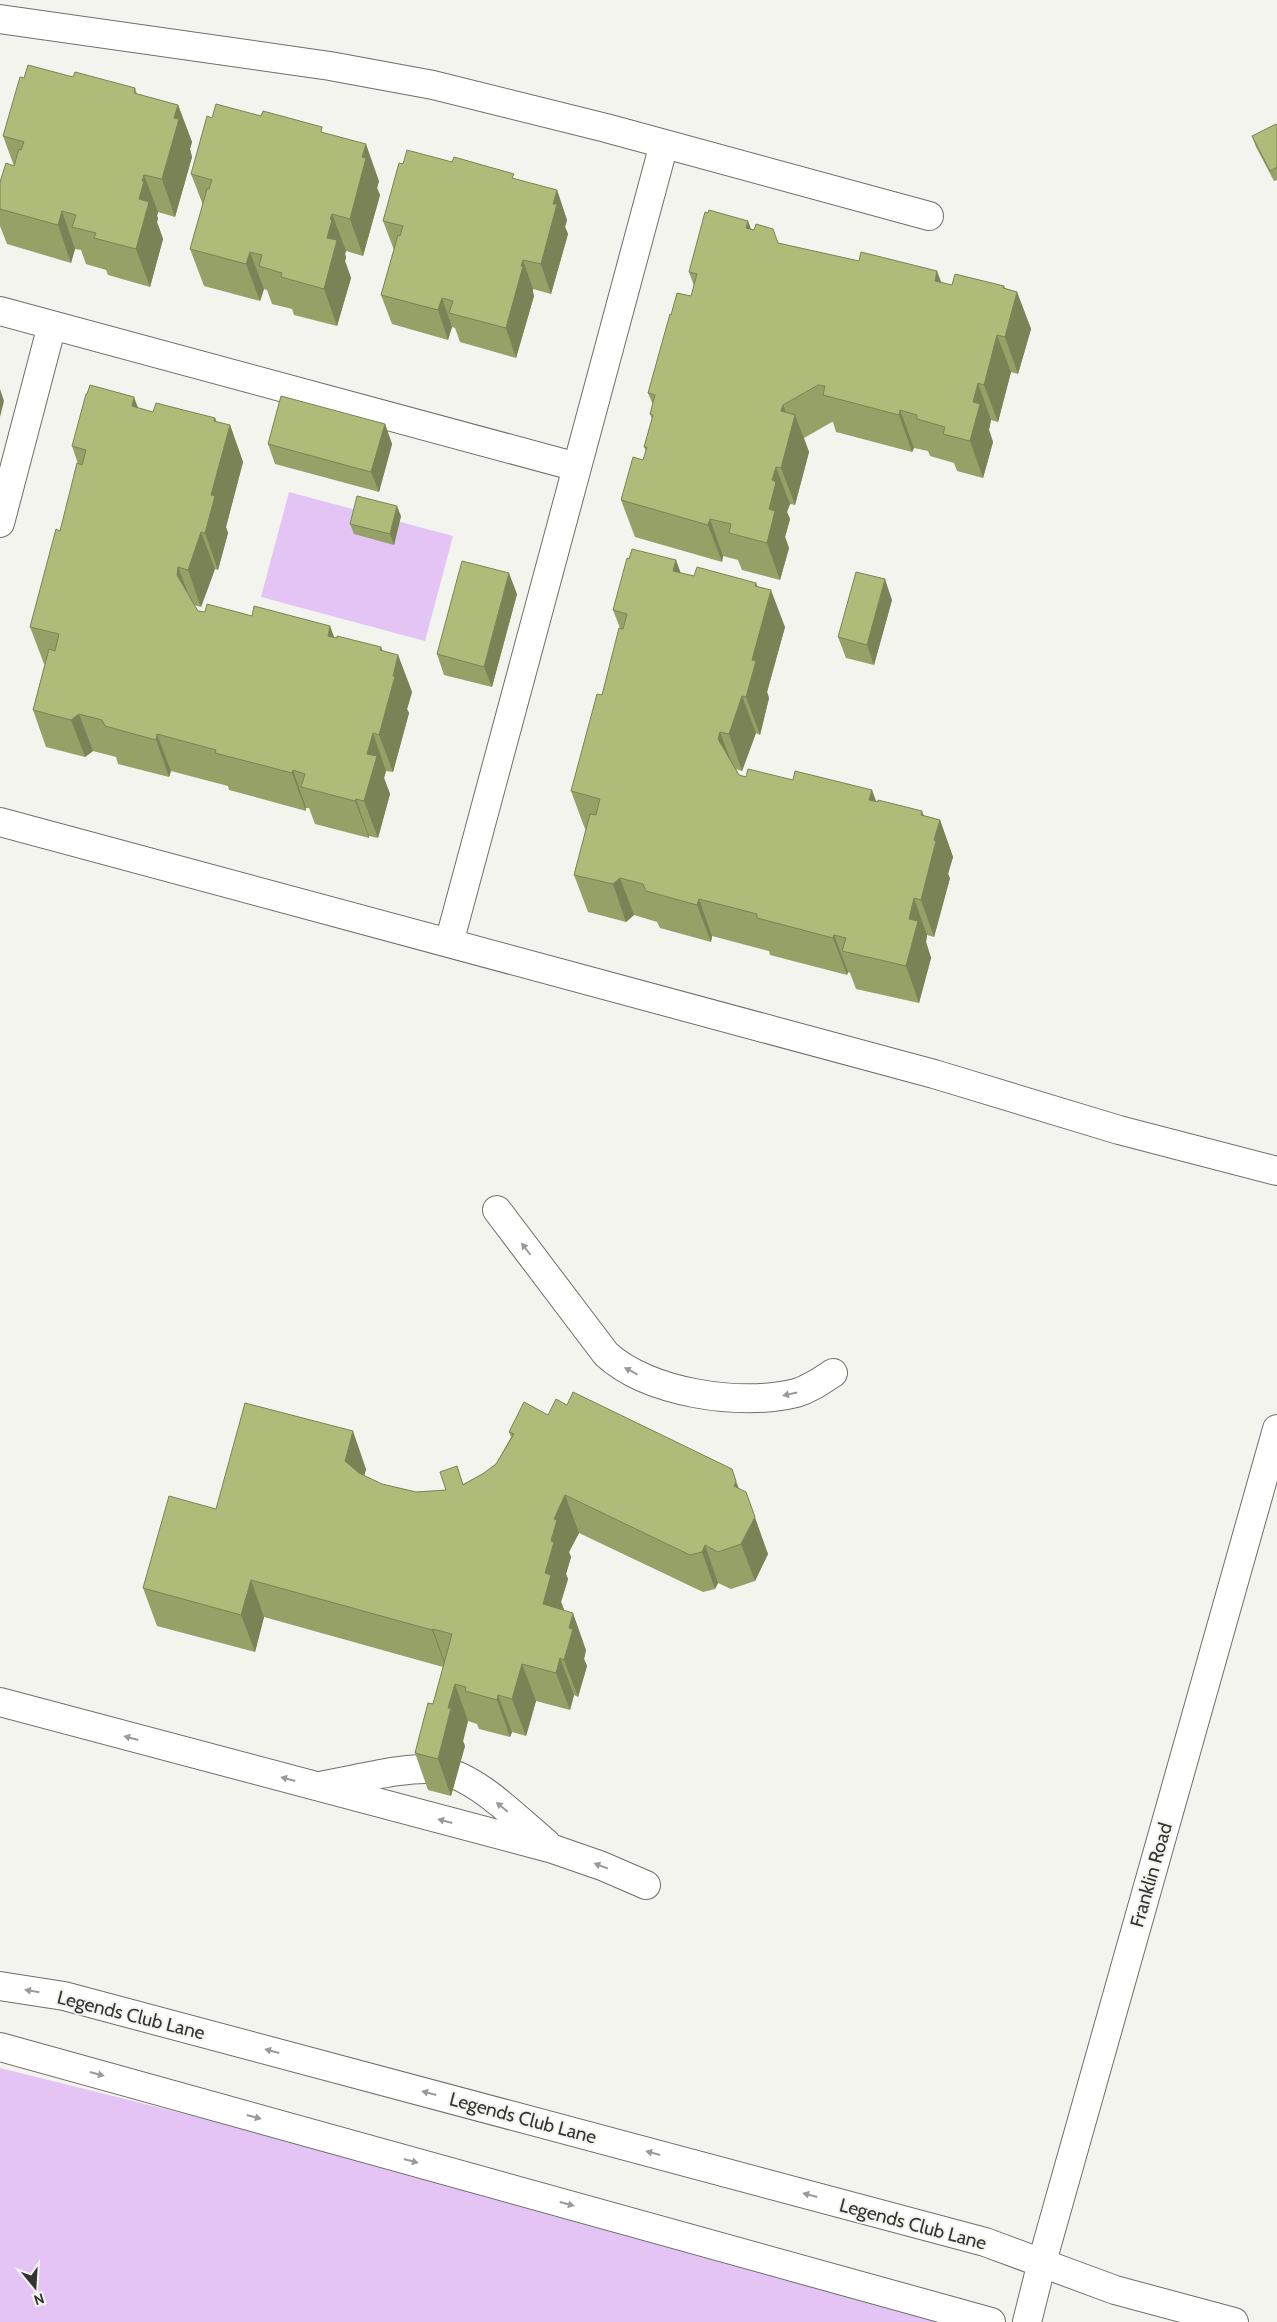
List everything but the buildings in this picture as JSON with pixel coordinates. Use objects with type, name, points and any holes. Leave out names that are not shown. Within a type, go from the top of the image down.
[{"type":"street","points":[[0,19],[330,66],[442,87],[664,144],[930,216]]},
{"type":"street","points":[[449,944],[664,144]]},
{"type":"street","points":[[0,311],[577,467]]},
{"type":"street","points":[[0,523],[52,325]]},
{"type":"street","points":[[0,822],[934,1074],[1119,1130],[1277,1171]]},
{"type":"street","points":[[497,1210],[606,1354],[615,1362],[636,1374],[676,1388],[706,1395],[760,1397],[798,1392],[813,1386],[833,1373]]},
{"type":"street","name":"Franklin Road","points":[[1027,2322],[1042,2262],[1277,1428]]},
{"type":"street","points":[[0,1702],[553,1849],[602,1866],[646,1885]]},
{"type":"street","points":[[315,1786],[414,1770],[427,1769],[448,1772],[461,1777],[486,1795],[553,1849]]},
{"type":"street","name":"Legends Club Lane","points":[[0,1986],[64,1996],[985,2242],[1115,2290],[1234,2322]]},
{"type":"street","points":[[0,2047],[991,2322]]},
{"type":"shaded area","points":[[289,492],[453,536],[425,641],[261,597]]},
{"type":"shaded area","points":[[0,2068],[941,2301],[936,2322],[0,2322]]}]
